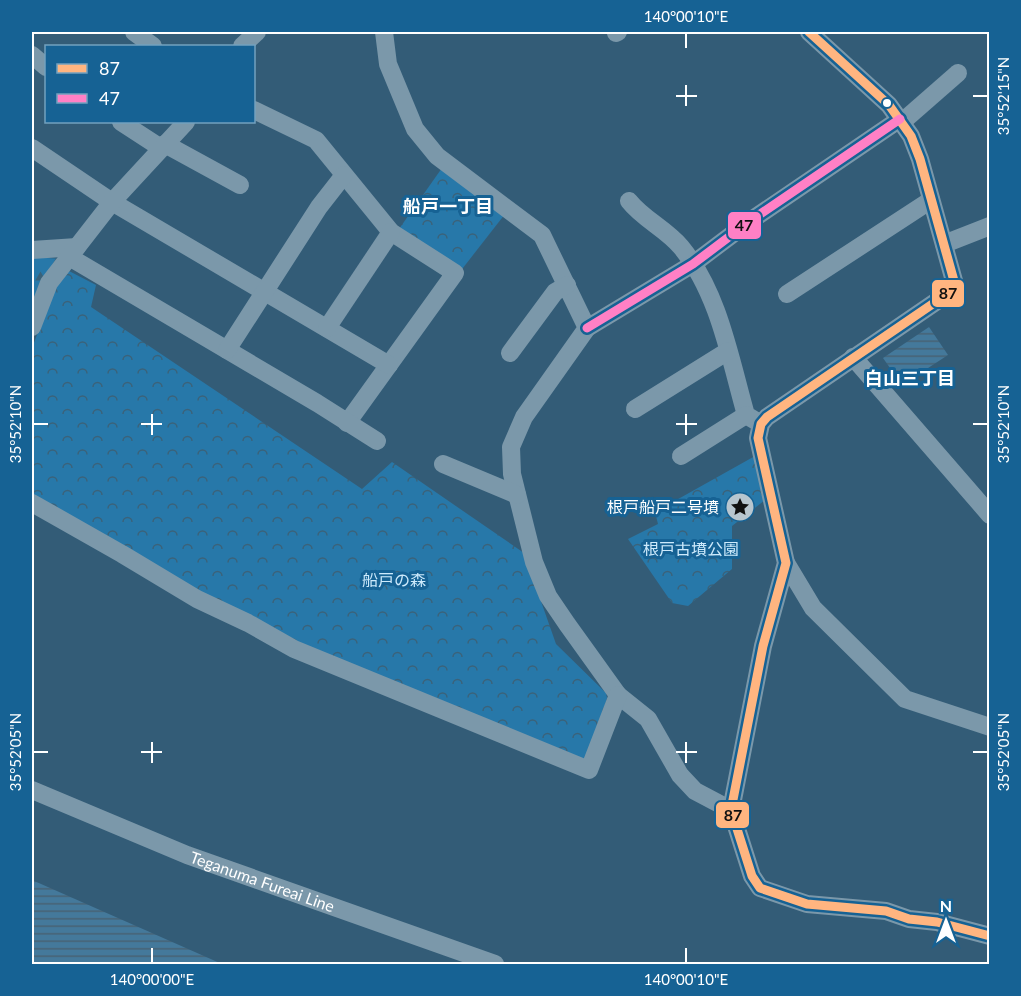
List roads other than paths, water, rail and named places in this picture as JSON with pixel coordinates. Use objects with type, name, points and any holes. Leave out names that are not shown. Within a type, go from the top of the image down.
[{"type":"street","points":[[134,32],[152,45]]},
{"type":"street","points":[[243,45],[257,32]]},
{"type":"street","points":[[384,32],[388,64],[415,129],[437,156],[542,235],[587,328]]},
{"type":"street","points":[[681,456],[754,419],[767,417],[956,288],[920,159],[911,136],[889,105],[809,32]]},
{"type":"street","points":[[32,56],[45,66]]},
{"type":"street","points":[[731,810],[695,791],[687,784],[665,752],[648,718],[618,695],[548,596],[534,562],[517,495],[511,463],[511,447],[524,417],[587,328],[693,264],[750,221],[901,120],[958,73]]},
{"type":"street","points":[[255,110],[316,140],[391,232],[455,273],[347,423]]},
{"type":"street","points":[[123,123],[240,185]]},
{"type":"street","points":[[32,327],[49,283],[112,202],[185,123]]},
{"type":"street","points":[[32,148],[112,202],[389,365]]},
{"type":"street","points":[[227,350],[319,207],[344,174]]},
{"type":"street","points":[[787,294],[931,200]]},
{"type":"street","points":[[629,201],[675,240],[693,264],[711,298],[754,419],[786,563],[813,608],[904,699],[990,727]]},
{"type":"street","points":[[944,244],[990,226]]},
{"type":"street","points":[[327,328],[391,232]]},
{"type":"street","points":[[32,250],[74,252],[227,350],[376,441]]},
{"type":"street","points":[[510,353],[555,292],[567,285]]},
{"type":"street","points":[[634,409],[728,351]]},
{"type":"street","points":[[853,357],[990,515]]},
{"type":"street","points":[[443,464],[517,495]]},
{"type":"street","points":[[32,503],[197,599],[248,623],[294,649],[589,770],[618,695]]},
{"type":"street","points":[[786,563],[763,646],[731,810],[752,876],[760,888],[807,904],[886,911],[909,919],[938,922],[990,936]]},
{"type":"street","name":"Teganuma Fureai Line","points":[[32,790],[187,855],[495,964]]},
{"type":"place","name":"根戸船戸二号墳","points":[[740,507]]},
{"type":"district","name":"船戸一丁目","points":[[448,207]]},
{"type":"district","name":"白山三丁目","points":[[910,379]]},
{"type":"park label","name":"根戸古墳公園","points":[[691,549]]},
{"type":"park label","name":"船戸の森","points":[[394,580]]}]
